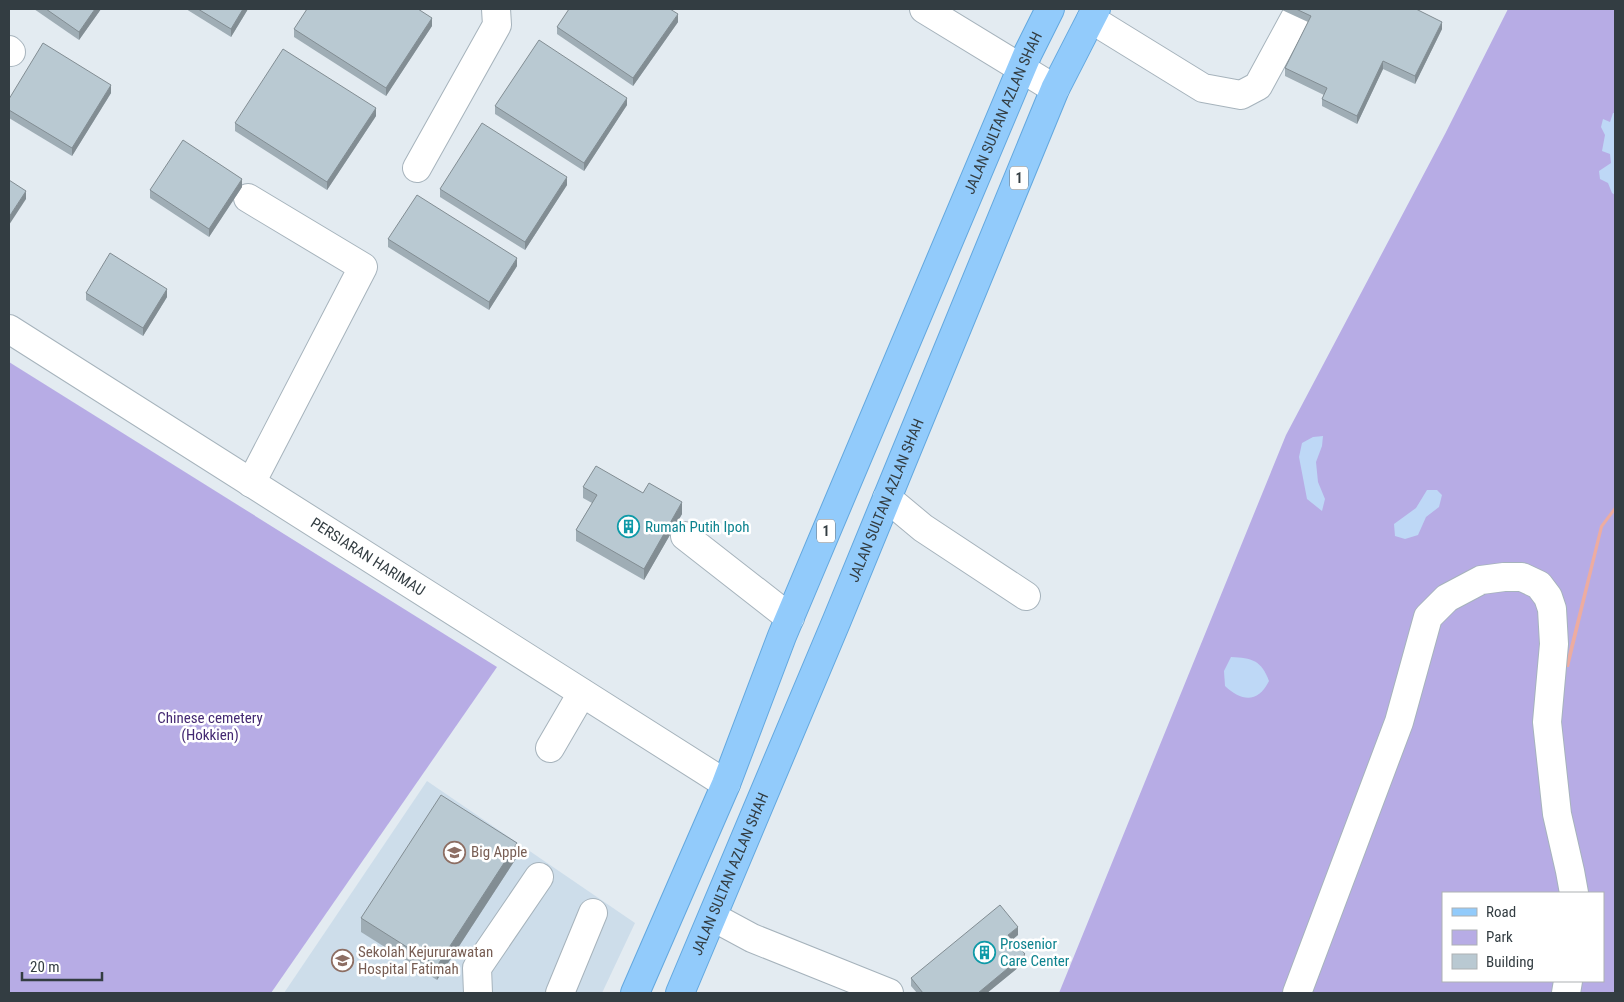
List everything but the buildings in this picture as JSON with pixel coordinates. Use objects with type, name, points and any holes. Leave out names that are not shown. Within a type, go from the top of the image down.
[{"type":"main road","name":"JALAN SULTAN AZLAN SHAH","points":[[635,993],[726,784],[790,618],[1021,70],[1050,9]]},
{"type":"main road","name":"JALAN SULTAN AZLAN SHAH","points":[[680,993],[887,498],[1055,89],[1094,14]]},
{"type":"street","points":[[417,168],[497,25],[496,9]]},
{"type":"street","points":[[924,9],[1021,70],[1055,89]]},
{"type":"street","points":[[1094,14],[1202,88],[1241,95],[1258,86],[1296,16]]},
{"type":"street","points":[[248,198],[363,267],[250,483]]},
{"type":"street","name":"PERSIARAN HARIMAU","points":[[9,329],[726,784]]},
{"type":"street","points":[[887,498],[923,528],[1026,596]]},
{"type":"street","points":[[685,536],[790,618]]},
{"type":"street","points":[[1297,993],[1399,722],[1428,617],[1447,598],[1481,580],[1504,576],[1522,578],[1539,585],[1548,597],[1552,609],[1554,644],[1547,722],[1557,814],[1574,892]]},
{"type":"street","points":[[550,748],[582,693]]},
{"type":"street","points":[[478,993],[477,968],[539,877]]},
{"type":"street","points":[[560,993],[592,913]]},
{"type":"street","points":[[713,917],[752,938],[889,993]]},
{"type":"shaded area","points":[[1615,506],[1615,511],[1603,527],[1569,667],[1565,667],[1600,526]]},
{"type":"shaded area","name":"Big Apple","points":[[427,781],[635,923],[602,993],[284,993]]},
{"type":"green space","points":[[1508,9],[1615,9],[1615,993],[1059,993],[1286,435],[1445,134]]},
{"type":"green space","name":"Chinese cemetery (Hokkien)","points":[[9,362],[497,667],[271,993],[9,993]]},
{"type":"sand","points":[[1613,113],[1615,113],[1615,195],[1612,193],[1608,183],[1600,179],[1599,171],[1611,163],[1610,154],[1602,151],[1605,135],[1601,127],[1603,119],[1610,122]]},
{"type":"sand","points":[[1323,436],[1322,446],[1316,462],[1318,482],[1325,499],[1322,511],[1307,499],[1299,457],[1302,443],[1313,437]]},
{"type":"sand","points":[[1427,490],[1437,490],[1442,495],[1439,507],[1426,517],[1418,535],[1405,539],[1395,536],[1394,524],[1416,508]]},
{"type":"sand","points":[[1231,657],[1250,659],[1259,664],[1269,681],[1260,693],[1249,698],[1243,697],[1225,686],[1224,671]]},
{"type":"place","name":"Rumah Putih Ipoh","points":[[629,527]]},
{"type":"place","name":"Big Apple","points":[[455,852]]},
{"type":"place","name":"Prosenior Care Center","points":[[984,953]]},
{"type":"place","name":"Sekolah Kejururawatan Hospital Fatimah","points":[[342,961]]}]
